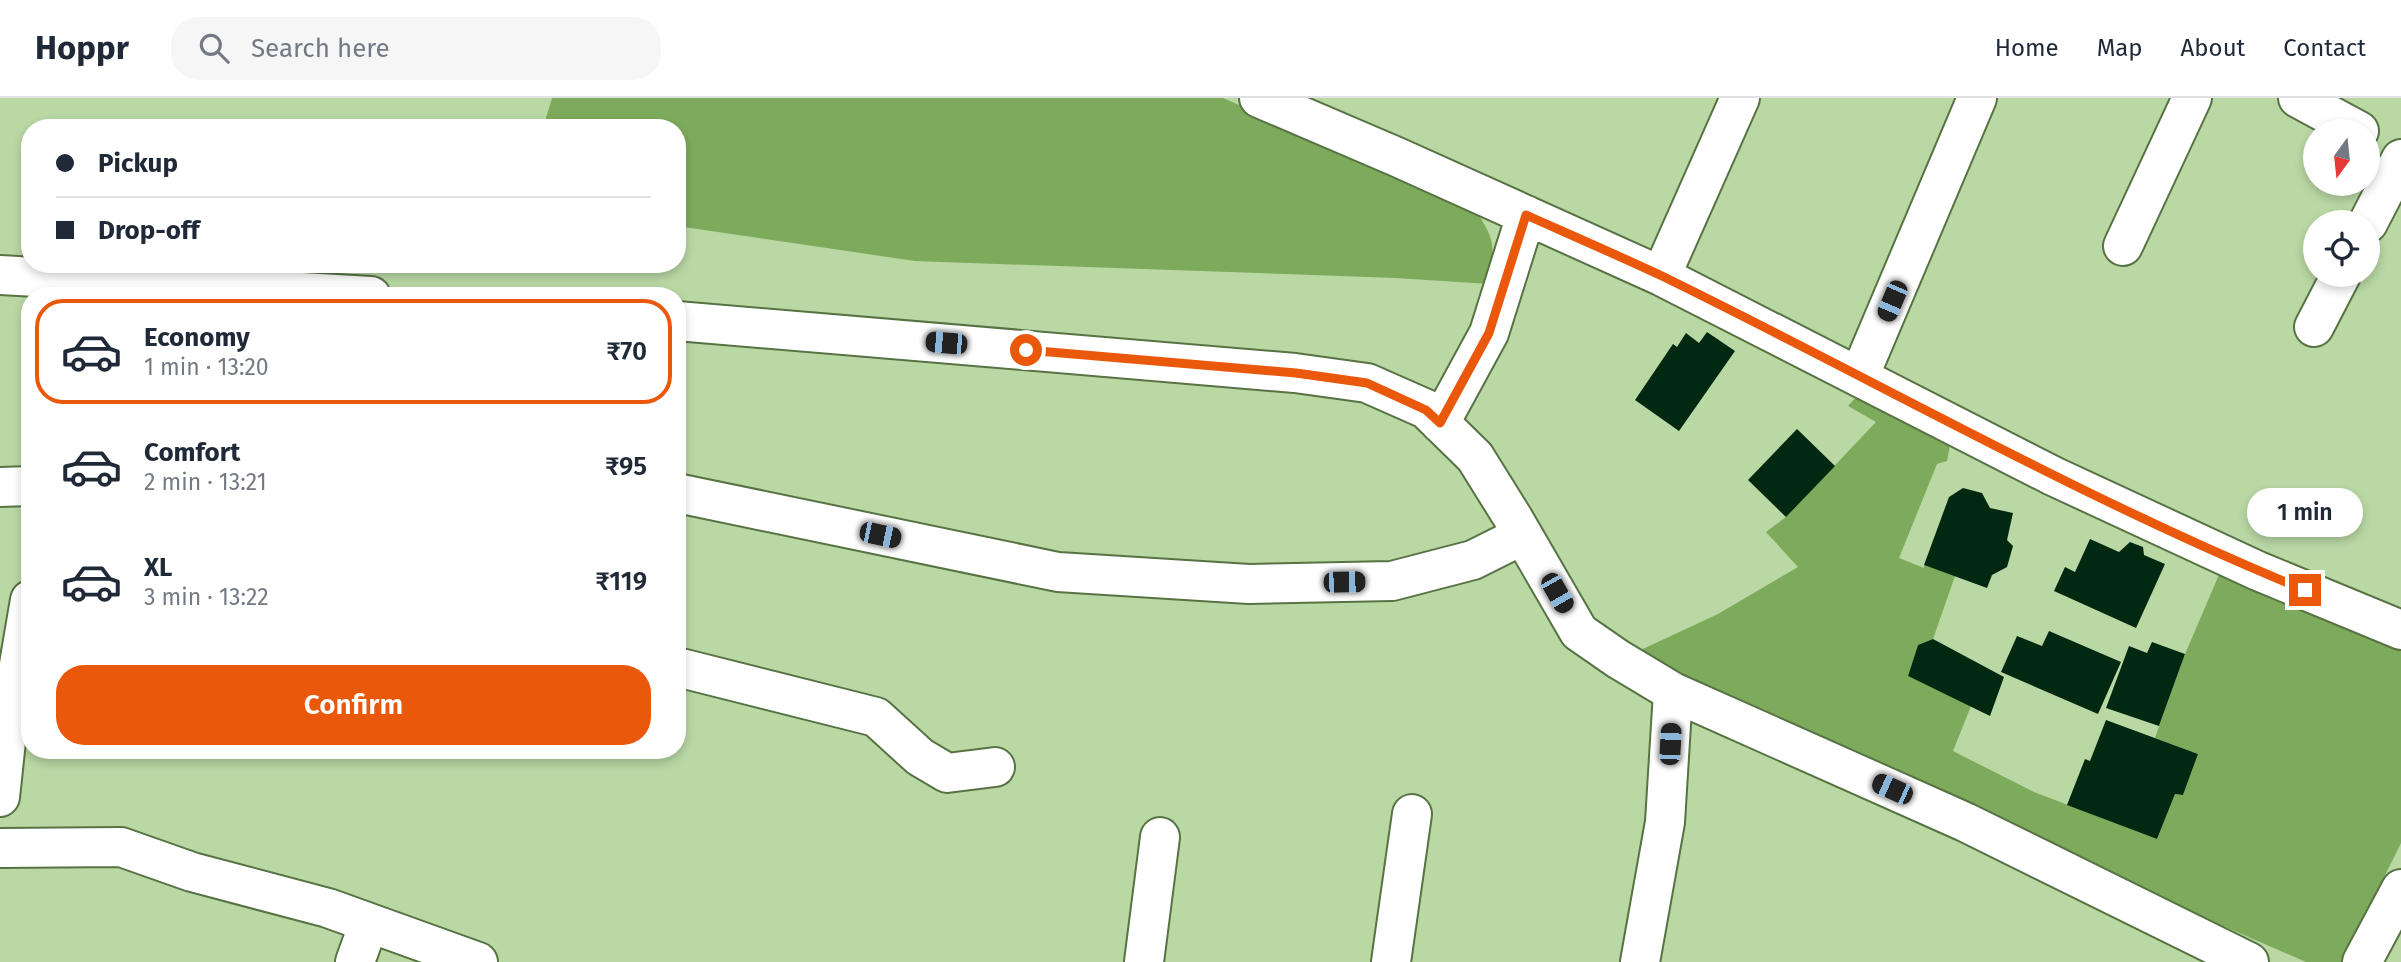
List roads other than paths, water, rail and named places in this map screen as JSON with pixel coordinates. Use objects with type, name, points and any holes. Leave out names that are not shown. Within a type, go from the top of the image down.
[{"type":"main road","points":[[1259,98],[1661,276],[2053,476],[2258,571],[2401,630]]},
{"type":"main road","points":[[1661,276],[1740,98]]},
{"type":"main road","points":[[1859,377],[1978,98]]},
{"type":"main road","points":[[2123,246],[2192,98]]},
{"type":"main road","points":[[2298,98],[2337,119]]},
{"type":"main road","points":[[2374,210],[2401,157],[2380,144]]},
{"type":"main road","points":[[1440,423],[1489,333],[1526,215]]},
{"type":"main road","points":[[0,275],[212,287]]},
{"type":"main road","points":[[2314,327],[2335,287]]},
{"type":"main road","points":[[686,322],[1296,373],[1367,383],[1426,410],[1475,457],[1579,632],[1618,659],[1673,692],[1965,822],[2249,962]]},
{"type":"main road","points":[[0,487],[21,486]]},
{"type":"main road","points":[[686,495],[1058,572],[1249,584],[1392,580],[1473,560],[1523,535]]},
{"type":"main road","points":[[0,797],[6,741],[21,653]]},
{"type":"main road","points":[[686,669],[876,717],[920,757],[947,774],[995,767]]},
{"type":"main road","points":[[1640,962],[1665,822],[1673,692]]},
{"type":"main road","points":[[1391,962],[1412,814]]},
{"type":"main road","points":[[1144,962],[1160,836]]},
{"type":"main road","points":[[0,848],[121,846],[192,872],[328,908],[478,962]]},
{"type":"main road","points":[[2362,962],[2401,889]]},
{"type":"main road","points":[[355,962],[369,923]]}]
